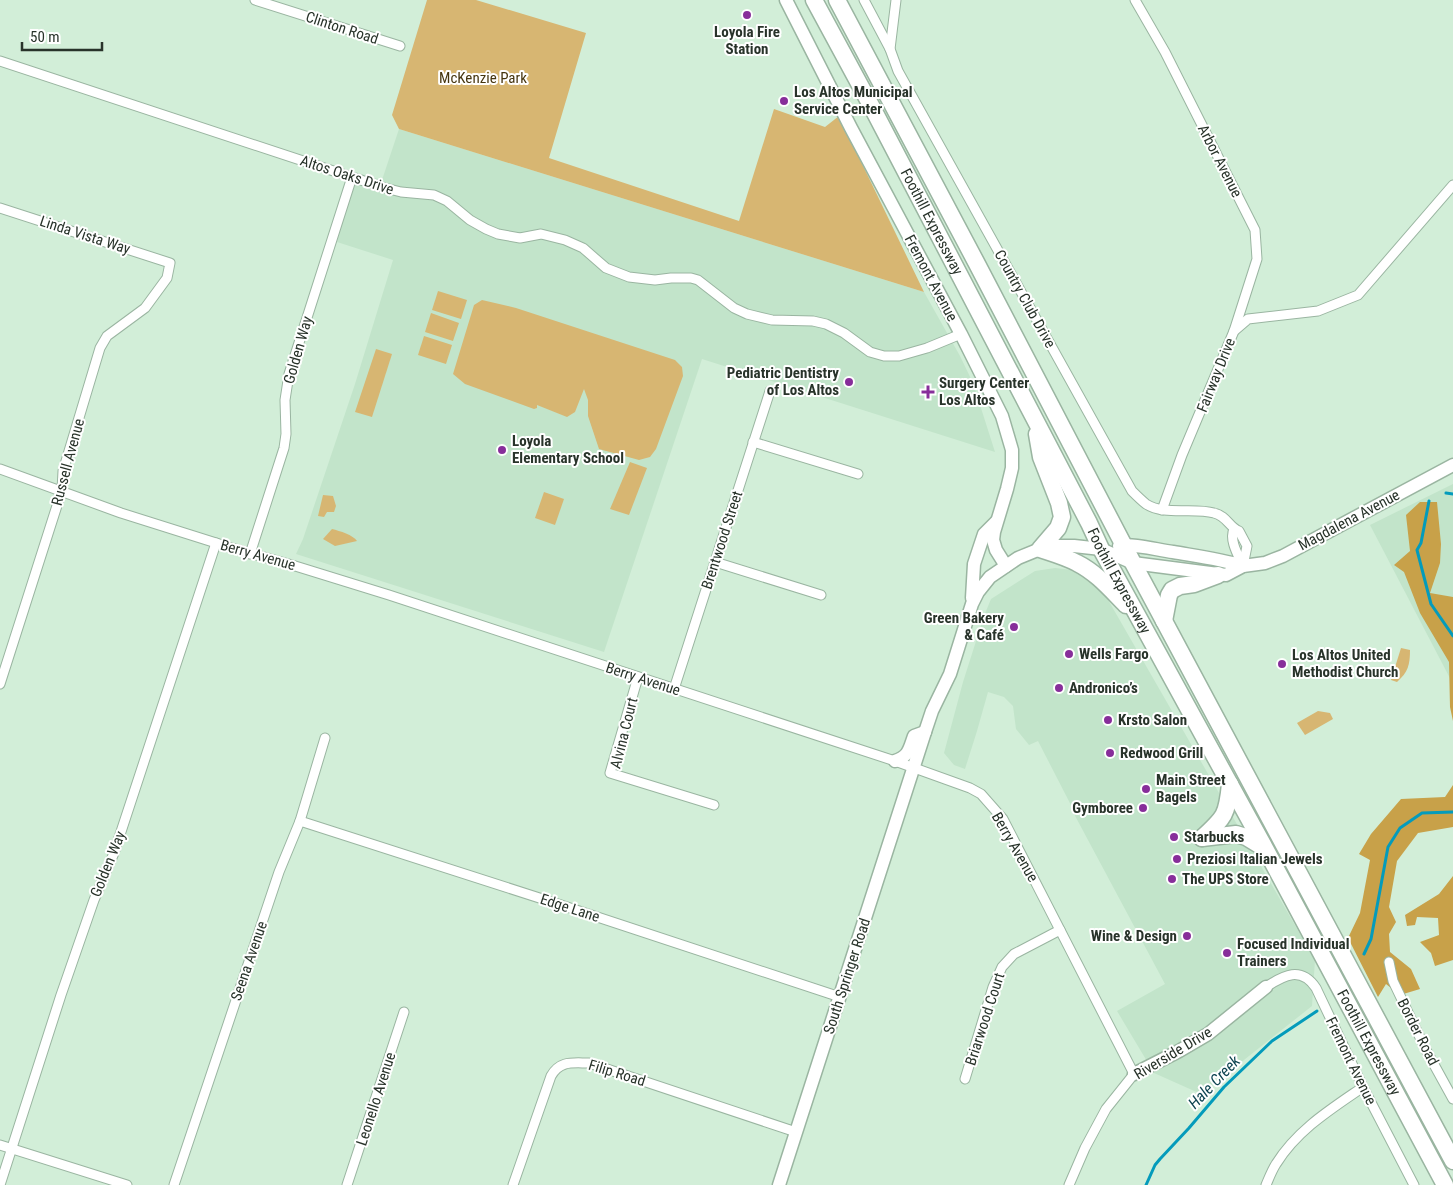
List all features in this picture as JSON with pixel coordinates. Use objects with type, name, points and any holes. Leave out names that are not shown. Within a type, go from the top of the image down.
[{"type":"highway","name":"Foothill Expressway","points":[[814,0],[874,111],[1101,549],[1266,850],[1445,1185]]},
{"type":"highway","name":"Foothill Expressway","points":[[837,0],[1164,622],[1453,1161]]},
{"type":"highway","points":[[1036,422],[1041,457],[1059,503],[1062,517],[1058,528],[1040,549],[1078,563],[1097,576],[1138,618]]},
{"type":"highway","points":[[1164,622],[1167,601],[1172,590],[1180,586],[1194,584],[1218,574]]},
{"type":"highway","points":[[1230,784],[1228,806],[1224,816],[1202,838],[1236,834],[1246,837],[1266,850]]},
{"type":"street","name":"Clinton Road","points":[[255,0],[400,46]]},
{"type":"street","name":"Fremont Avenue","points":[[786,0],[850,128],[961,334],[1002,416],[1012,450],[1012,468],[1008,489],[996,522],[994,540],[996,550],[1006,566]]},
{"type":"street","points":[[864,0],[890,49]]},
{"type":"street","name":"Country Club Drive","points":[[896,0],[890,49],[898,71],[1132,490],[1147,504],[1162,510],[1214,513],[1227,520],[1234,529],[1232,533],[1234,546],[1243,566]]},
{"type":"street","name":"Arbor Avenue","points":[[1135,0],[1165,52],[1255,230],[1257,259],[1234,331]]},
{"type":"street","name":"Altos Oaks Drive","points":[[0,61],[385,188],[401,192],[434,195],[447,201],[470,220],[486,229],[498,234],[520,238],[541,234],[565,240],[583,248],[606,268],[629,277],[655,280],[691,278],[698,280],[727,304],[747,314],[772,320],[813,320],[844,333],[870,352],[884,356],[899,356],[927,348],[961,334]]},
{"type":"street","name":"Golden Way","points":[[250,554],[284,448],[286,434],[285,400],[289,374],[352,177]]},
{"type":"street","name":"Fairway Drive","points":[[1162,510],[1182,455],[1234,331],[1248,319],[1318,311],[1358,295],[1453,185]]},
{"type":"street","name":"Linda Vista Way","points":[[0,208],[170,263]]},
{"type":"street","name":"Russell Avenue","points":[[0,684],[62,490],[63,471],[100,348],[107,336],[145,308],[167,278],[170,263]]},
{"type":"street","name":"Brentwood Street","points":[[674,689],[770,392]]},
{"type":"street","points":[[753,442],[858,474]]},
{"type":"street","name":"Magdalena Avenue","points":[[1101,549],[1133,563],[1226,575],[1243,566],[1265,563],[1284,556],[1453,465]]},
{"type":"street","name":"Berry Avenue","points":[[0,469],[121,513],[388,595],[914,767],[970,788],[980,794],[1003,819],[1134,1074]]},
{"type":"street","points":[[972,604],[974,564],[984,534],[996,522]]},
{"type":"street","name":"Golden Way","points":[[0,1185],[61,995],[94,900],[114,854],[216,543]]},
{"type":"street","name":"South Springer Road","points":[[779,1185],[932,711],[950,674],[972,604],[978,592],[990,577],[1018,558],[1040,549],[1063,545],[1101,549]]},
{"type":"street","name":"Magdalena Avenue","points":[[1101,549],[1124,545],[1227,561],[1243,566]]},
{"type":"street","points":[[715,562],[821,595]]},
{"type":"street","name":"Alvina Court","points":[[638,677],[610,773],[714,805]]},
{"type":"street","points":[[895,761],[903,758],[909,752],[914,736],[925,732]]},
{"type":"street","name":"Seena Avenue","points":[[174,1185],[279,872],[300,821],[325,738]]},
{"type":"street","name":"Edge Lane","points":[[300,821],[840,997]]},
{"type":"street","name":"Briarwood Court","points":[[965,1079],[993,987],[1002,967],[1014,954],[1060,930]]},
{"type":"street","name":"Border Road","points":[[1389,962],[1393,981],[1426,1050],[1453,1099]]},
{"type":"street","name":"Fremont Avenue","points":[[1266,987],[1281,977],[1292,974],[1302,975],[1310,980],[1316,988],[1363,1087],[1414,1185]]},
{"type":"street","name":"Riverside Drive","points":[[1069,1185],[1085,1148],[1106,1109],[1134,1074],[1208,1034],[1266,987]]},
{"type":"street","name":"Leonello Avenue","points":[[347,1185],[404,1012]]},
{"type":"street","name":"Filip Road","points":[[513,1185],[551,1076],[555,1069],[565,1063],[589,1063],[796,1132]]},
{"type":"street","points":[[1266,1185],[1275,1164],[1312,1122],[1363,1087]]},
{"type":"street","points":[[0,1145],[127,1185]]},
{"type":"shaded area","points":[[399,129],[924,292],[973,383],[995,452],[702,359],[604,652],[296,554],[303,539],[355,384],[393,260],[337,242],[352,171],[382,180]]},
{"type":"shaded area","points":[[1453,484],[1453,684],[1370,525]]},
{"type":"shaded area","points":[[1420,502],[1437,502],[1441,544],[1440,563],[1430,593],[1453,597],[1453,721],[1450,707],[1449,662],[1420,613],[1404,572],[1394,565],[1410,551],[1406,515]]},
{"type":"shaded area","points":[[1055,568],[1082,571],[1103,591],[1315,960],[1312,1006],[1201,1094],[1154,1073],[1117,1011],[1165,984],[1073,812],[1038,741],[1029,745],[1016,729],[1013,706],[1004,697],[988,692],[965,769],[954,765],[944,753],[963,682],[991,599],[1035,571]]},
{"type":"shaded area","points":[[1453,785],[1453,827],[1418,833],[1397,861],[1389,907],[1396,922],[1389,934],[1390,952],[1411,969],[1420,989],[1400,995],[1386,984],[1378,997],[1348,938],[1360,913],[1370,860],[1359,854],[1371,834],[1401,799],[1445,797]]},
{"type":"shaded area","points":[[1453,876],[1453,960],[1435,966],[1431,953],[1420,942],[1439,935],[1438,918],[1417,917],[1415,925],[1407,926],[1405,915],[1439,894]]},
{"type":"green space","name":"McKenzie Park","points":[[427,0],[476,0],[586,33],[549,158],[739,221],[774,109],[825,127],[839,116],[924,292],[399,129],[392,115]]},
{"type":"green space","points":[[438,291],[467,300],[461,319],[432,310]]},
{"type":"green space","points":[[482,300],[516,308],[675,360],[682,367],[683,376],[656,449],[650,457],[639,460],[599,449],[588,416],[588,400],[584,389],[575,412],[567,417],[537,405],[537,408],[534,409],[465,384],[453,374],[474,305]]},
{"type":"green space","points":[[431,313],[459,323],[453,341],[425,332]]},
{"type":"green space","points":[[424,336],[452,345],[446,364],[418,355]]},
{"type":"green space","points":[[376,349],[392,354],[372,417],[355,412]]},
{"type":"green space","points":[[630,462],[647,468],[629,515],[610,509]]},
{"type":"green space","points":[[544,492],[564,499],[555,525],[535,518]]},
{"type":"green space","points":[[323,495],[333,496],[336,506],[334,512],[327,512],[324,517],[318,516]]},
{"type":"green space","points":[[332,529],[349,535],[357,541],[335,546],[323,539]]},
{"type":"green space","points":[[1401,648],[1410,650],[1410,660],[1404,675],[1397,682],[1391,680]]},
{"type":"green space","points":[[1318,711],[1330,713],[1333,719],[1305,735],[1297,723]]},
{"type":"waterway","name":"Hale Creek","points":[[1446,493],[1453,494]]},
{"type":"waterway","name":"Hale Creek","points":[[1429,501],[1421,543],[1417,550],[1431,604],[1453,636]]},
{"type":"waterway","name":"Hale Creek","points":[[1364,954],[1371,939],[1388,847],[1400,828],[1422,813],[1453,812]]},
{"type":"waterway","name":"Hale Creek","points":[[1146,1185],[1155,1165],[1224,1087],[1272,1041],[1317,1011]]},
{"type":"place","name":"Loyola Fire Station","points":[[747,15]]},
{"type":"place","name":"Los Altos Municipal Service Center","points":[[784,101]]},
{"type":"place","name":"Pediatric Dentistry of Los Altos","points":[[849,382]]},
{"type":"place","name":"Surgery Center Los Altos","points":[[928,392]]},
{"type":"place","name":"Loyola Elementary School","points":[[502,450]]},
{"type":"place","name":"Green Bakery & Café","points":[[1014,627]]},
{"type":"place","name":"Wells Fargo","points":[[1069,654]]},
{"type":"place","name":"Los Altos United Methodist Church","points":[[1282,664]]},
{"type":"place","name":"Andronico’s","points":[[1059,688]]},
{"type":"place","name":"Krsto Salon","points":[[1108,720]]},
{"type":"place","name":"Redwood Grill","points":[[1110,753]]},
{"type":"place","name":"Main Street Bagels","points":[[1146,789]]},
{"type":"place","name":"Gymboree","points":[[1143,808]]},
{"type":"place","name":"Starbucks","points":[[1174,837]]},
{"type":"place","name":"Preziosi Italian Jewels","points":[[1177,859]]},
{"type":"place","name":"The UPS Store","points":[[1172,879]]},
{"type":"place","name":"Wine & Design","points":[[1187,936]]},
{"type":"place","name":"Focused Individual Trainers","points":[[1227,953]]}]
